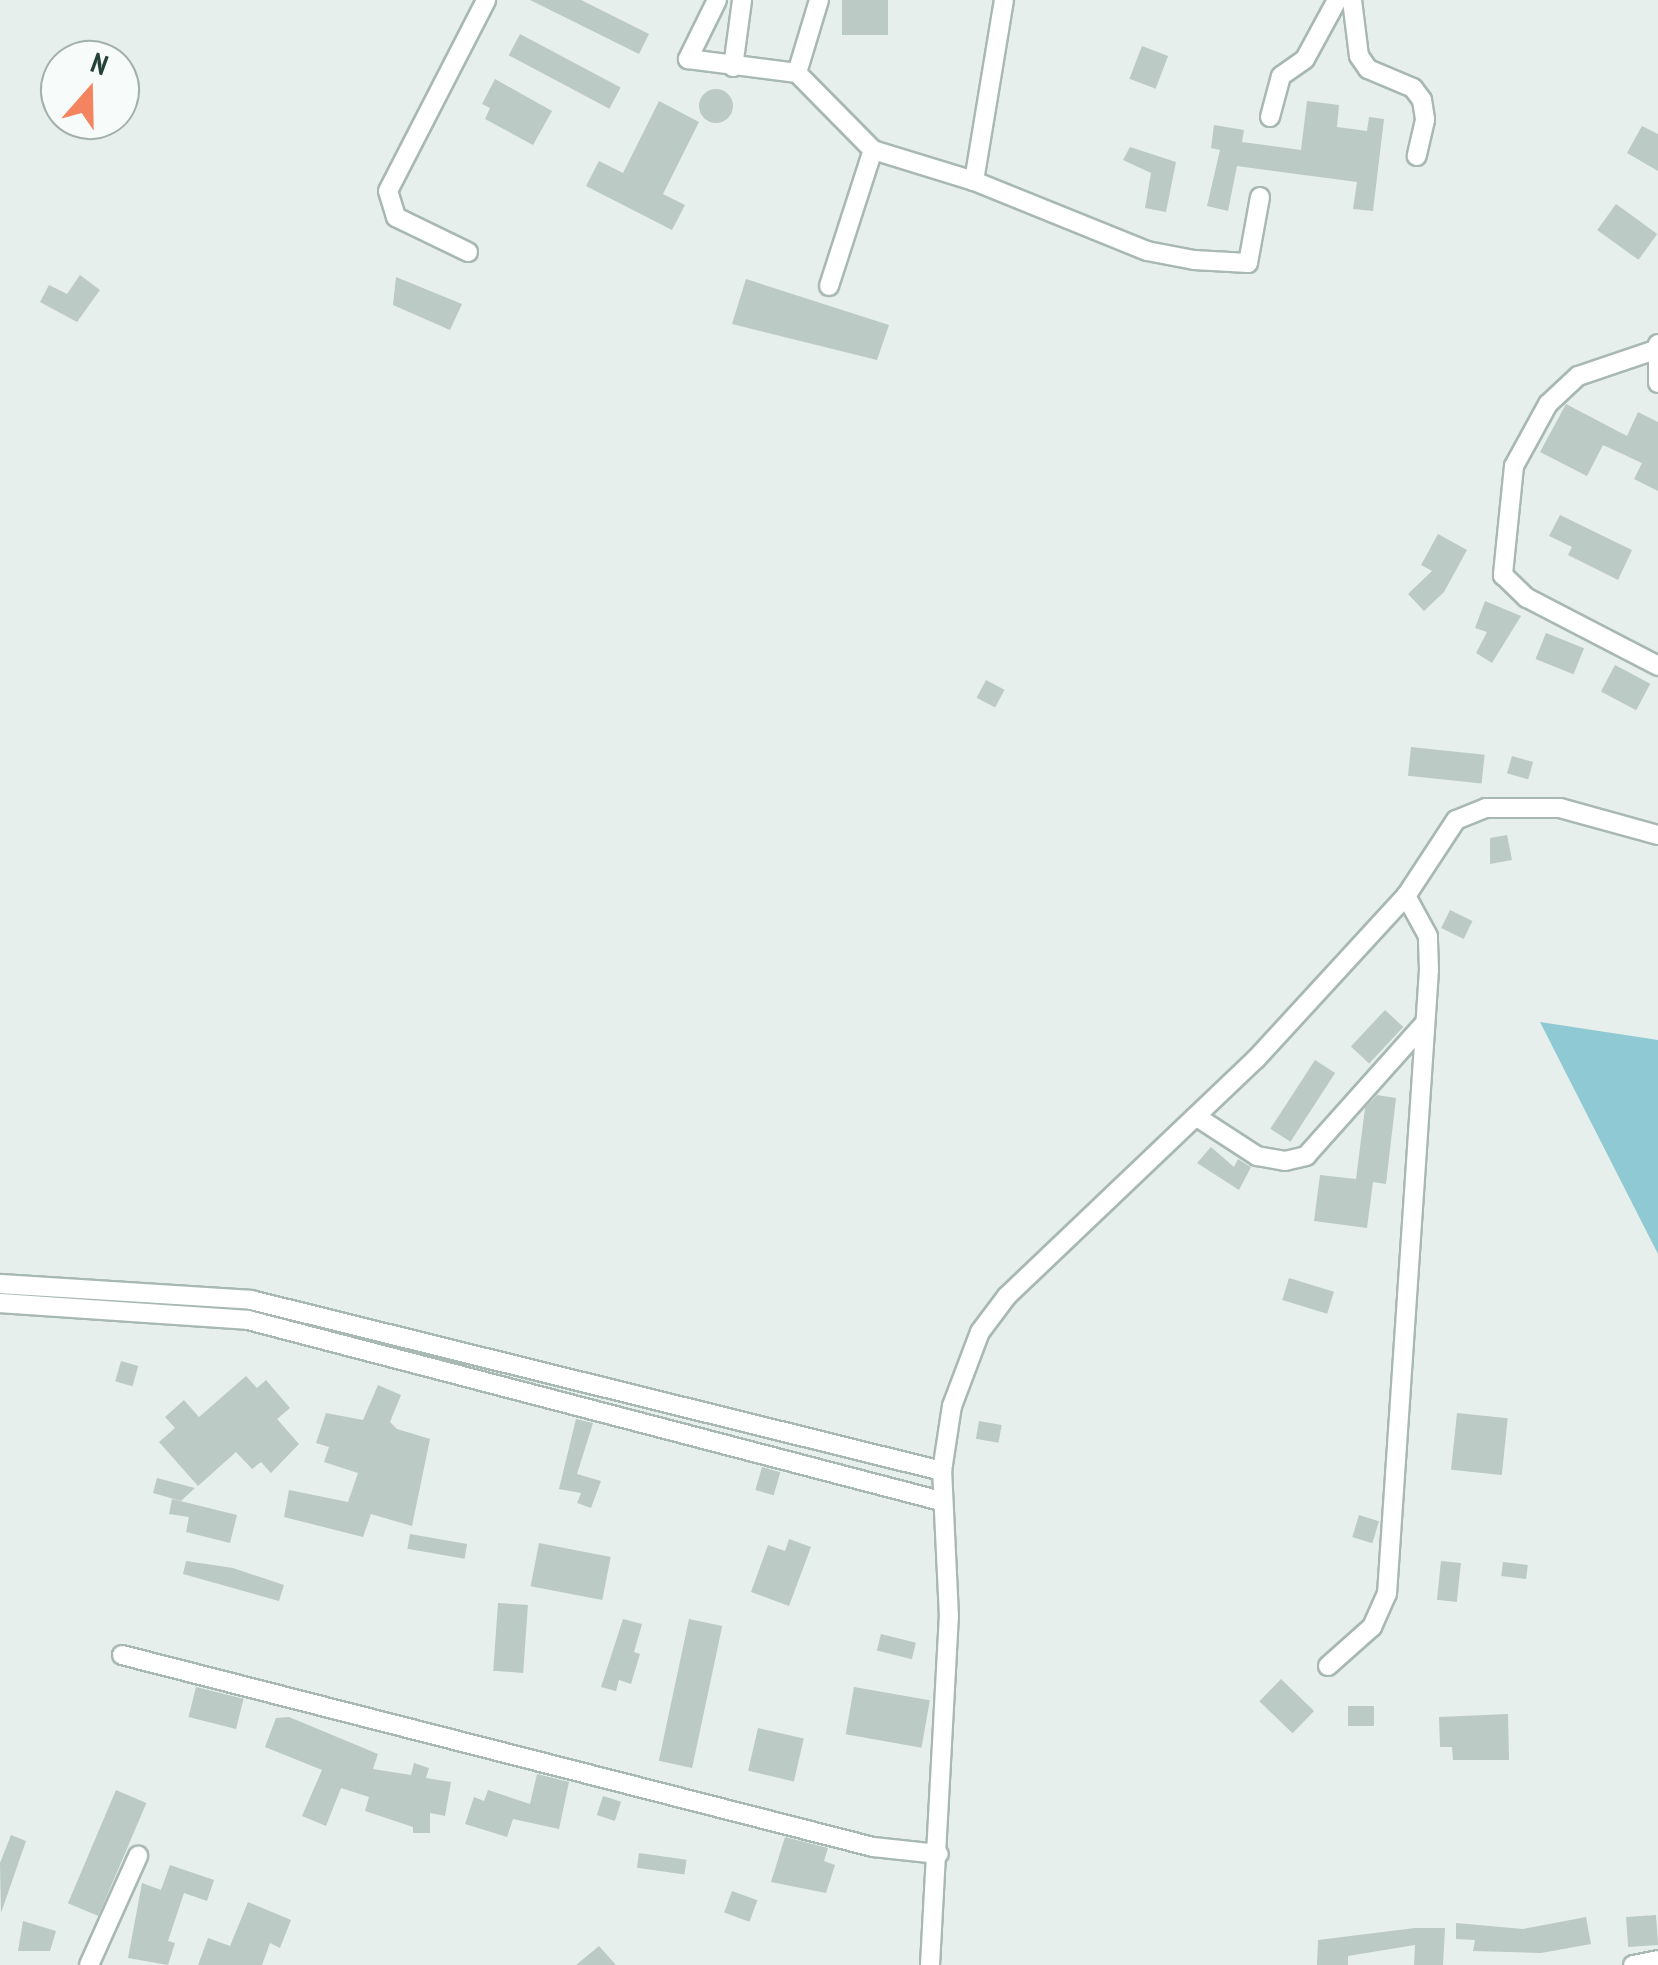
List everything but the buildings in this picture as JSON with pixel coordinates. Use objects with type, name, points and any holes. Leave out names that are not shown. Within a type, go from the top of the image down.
[{"type":"street","points":[[468,252],[396,217],[388,191],[486,0]]},
{"type":"street","points":[[717,0],[688,59],[797,73],[873,150],[974,180],[1147,251],[1240,265],[1252,254],[1260,197]]},
{"type":"street","points":[[733,66],[742,0]]},
{"type":"street","points":[[797,73],[819,0]]},
{"type":"street","points":[[974,180],[1004,0]]},
{"type":"street","points":[[1270,117],[1281,76],[1305,59],[1337,0]]},
{"type":"street","points":[[1352,0],[1359,56],[1368,69],[1413,88],[1422,100],[1426,120],[1417,156]]},
{"type":"street","points":[[829,286],[873,150]]},
{"type":"street","points":[[1658,384],[1657,347],[1578,376],[1548,404],[1514,466],[1503,575],[1527,598],[1658,666]]},
{"type":"street","points":[[930,1965],[949,1617],[942,1471],[952,1406],[980,1332],[1006,1296],[1196,1117],[1406,896],[1447,830],[1486,808],[1560,808],[1658,835]]},
{"type":"street","points":[[1328,1666],[1372,1628],[1388,1594],[1428,936],[1406,896]]},
{"type":"street","points":[[1196,1117],[1258,1156],[1285,1161],[1306,1156],[1424,1024]]},
{"type":"street","points":[[0,1284],[251,1300],[942,1471]]},
{"type":"street","points":[[0,1303],[248,1320],[941,1500]]},
{"type":"street","points":[[122,1655],[872,1848],[939,1854]]},
{"type":"street","points":[[89,1965],[138,1856]]},
{"type":"street","points":[[1633,1965],[1658,1960]]},
{"type":"water","points":[[1540,1022],[1658,1040],[1658,1254]]}]
